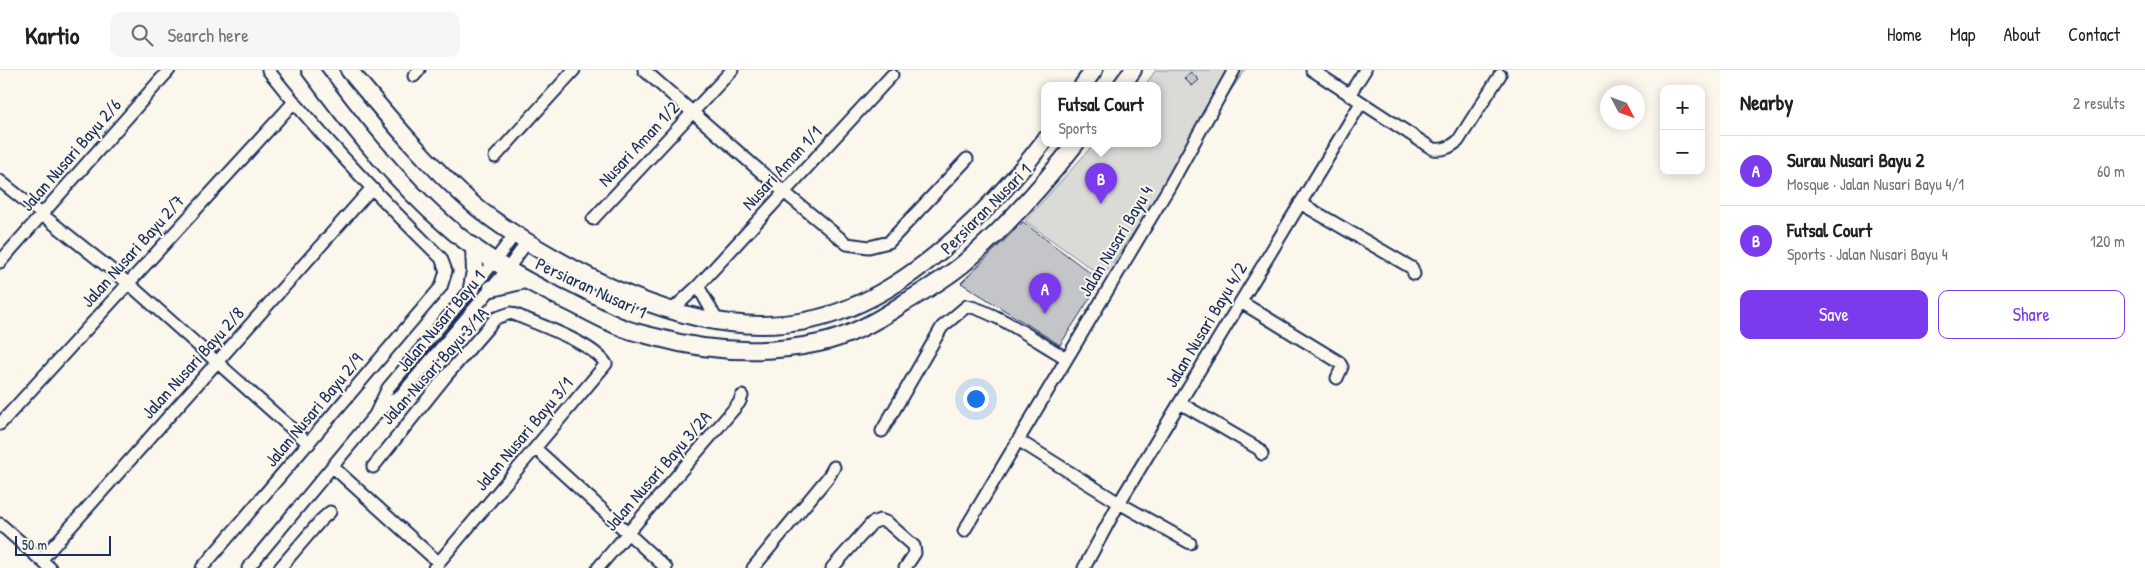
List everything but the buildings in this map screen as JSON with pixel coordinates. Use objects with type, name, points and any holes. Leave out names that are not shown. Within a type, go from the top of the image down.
[{"type":"main road","name":"Persiaran Nusari 1","points":[[310,70],[351,125],[414,196],[448,228],[501,266],[525,280],[624,328],[687,346],[732,351],[762,351],[820,343],[864,326],[888,314],[962,265],[992,237],[1073,147]]},
{"type":"main road","name":"Persiaran Nusari 1","points":[[349,70],[428,160],[475,205],[521,238],[573,268],[648,304],[718,322],[774,326],[831,314],[875,297],[925,263],[993,202],[1041,145]]},
{"type":"main road","points":[[1085,82],[1094,70]]},
{"type":"main road","points":[[1124,82],[1133,70]]},
{"type":"main road","points":[[472,288],[475,271],[474,247]]},
{"type":"main road","points":[[492,288],[525,280]]},
{"type":"street","name":"Jalan Nusari Bayu 2/6","points":[[0,262],[169,70]]},
{"type":"street","points":[[268,70],[371,189]]},
{"type":"street","points":[[495,157],[574,70]]},
{"type":"street","points":[[644,70],[784,192],[847,244],[869,247],[889,242],[967,159]]},
{"type":"street","name":"Nusari Aman 1/2","points":[[593,219],[732,70]]},
{"type":"street","name":"Jalan Nusari Bayu 4","points":[[964,531],[1168,189],[1234,70]]},
{"type":"street","points":[[1312,70],[1433,149],[1442,150],[1450,148],[1458,141],[1500,75]]},
{"type":"street","points":[[1349,94],[1365,70]]},
{"type":"street","name":"Nusari Aman 1/1","points":[[672,310],[698,286],[892,75]]},
{"type":"street","name":"Jalan Nusari Bayu 2/7","points":[[0,424],[294,102]]},
{"type":"street","name":"Jalan Nusari Bayu 4/2","points":[[1084,568],[1119,503],[1361,102]]},
{"type":"street","points":[[0,181],[128,283],[309,444]]},
{"type":"street","name":"Jalan Nusari Bayu 2/9","points":[[202,568],[441,287],[446,271],[441,258],[371,189]]},
{"type":"street","name":"Jalan Nusari Bayu 2/8","points":[[45,564],[217,362],[371,189]]},
{"type":"street","points":[[1300,203],[1412,268],[1414,274]]},
{"type":"street","name":"Jalan Nusari Bayu 1","points":[[248,568],[375,415],[401,395],[492,288],[501,266],[521,238]]},
{"type":"street","name":"Jalan Nusari Bayu 1","points":[[375,415],[388,388],[472,288],[501,266]]},
{"type":"street","points":[[698,286],[718,322]]},
{"type":"street","points":[[1241,302],[1339,362],[1342,367],[1337,378]]},
{"type":"street","points":[[882,431],[942,328],[967,306],[986,312],[1066,358]]},
{"type":"street","name":"Jalan Nusari Bayu 3/1A","points":[[373,467],[446,376],[496,318],[511,313],[562,334]]},
{"type":"street","name":"Jalan Nusari Bayu 3/1","points":[[436,565],[606,364],[601,356],[562,334]]},
{"type":"street","name":"Jalan Nusari Bayu 3/2A","points":[[598,568],[739,403],[742,396]]},
{"type":"street","points":[[1180,403],[1258,449],[1262,454]]},
{"type":"street","points":[[1018,440],[1119,503],[1190,543]]},
{"type":"street","points":[[535,448],[666,568]]},
{"type":"street","points":[[332,467],[436,565]]},
{"type":"street","points":[[754,568],[830,476],[834,467]]},
{"type":"street","points":[[280,568],[330,512]]},
{"type":"street","points":[[832,568],[872,523],[880,520],[888,523],[914,546],[915,553],[904,568]]},
{"type":"street","points":[[0,524],[45,564]]},
{"type":"shaded area","points":[[1156,70],[1245,70],[1103,277],[1025,221],[1091,147],[1161,147],[1161,82],[1147,82]]},
{"type":"place","name":"Futsal Court","points":[[1101,204]]},
{"type":"place","name":"Surau Nusari Bayu 2","points":[[1045,314]]}]
